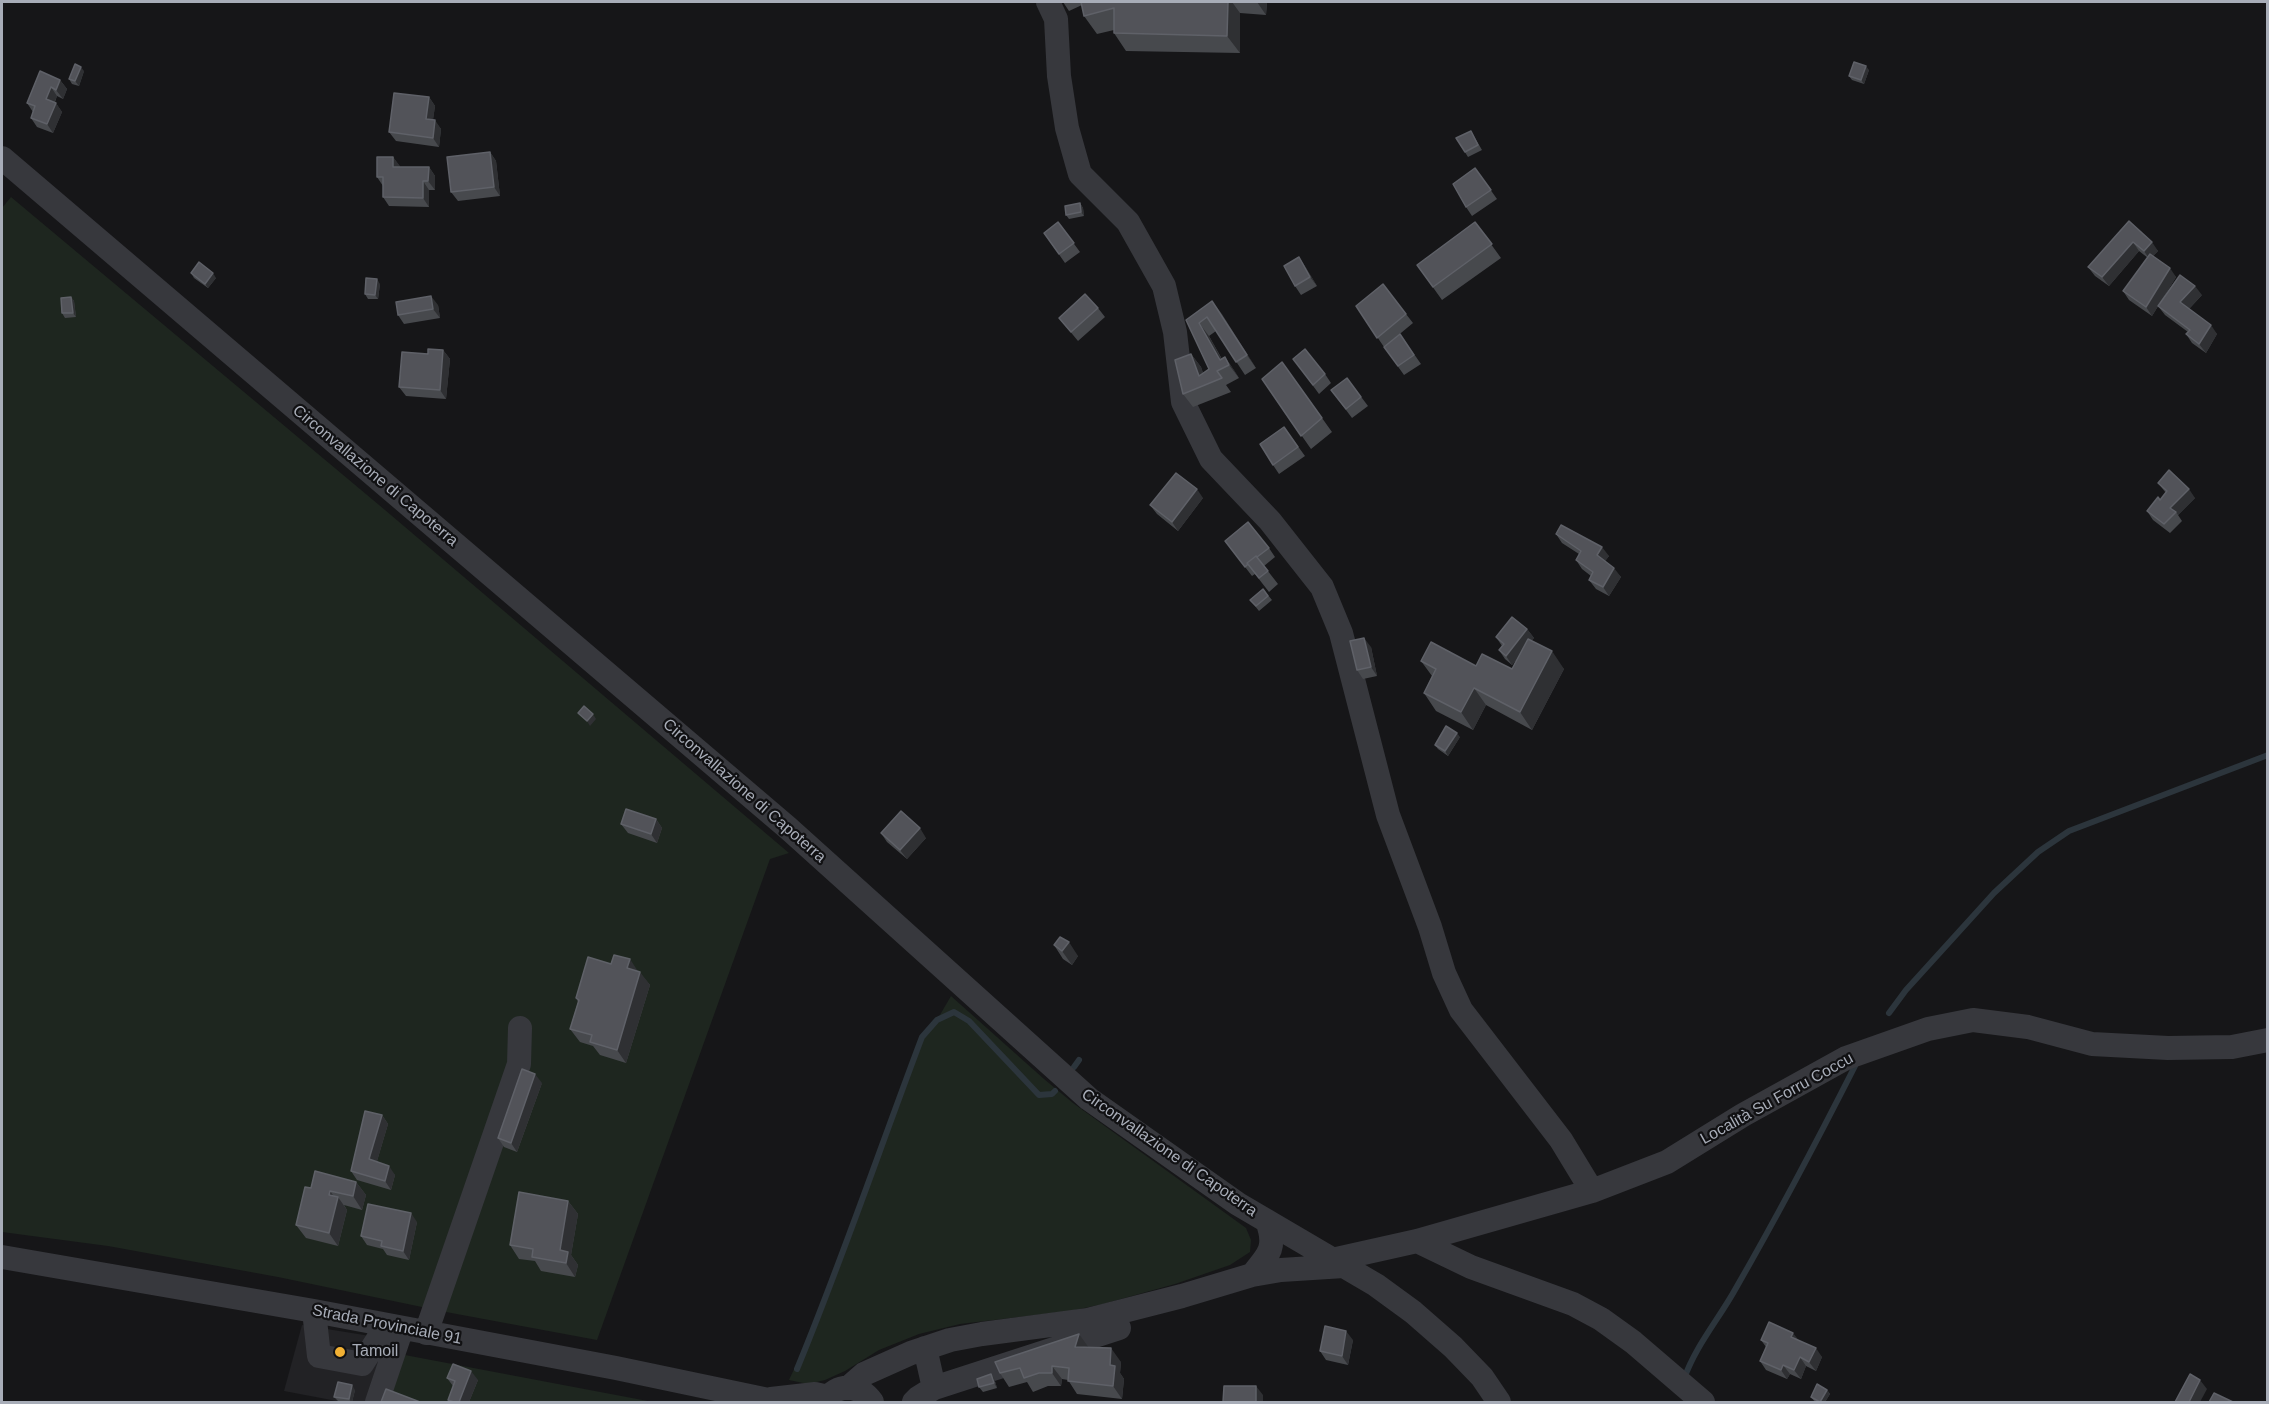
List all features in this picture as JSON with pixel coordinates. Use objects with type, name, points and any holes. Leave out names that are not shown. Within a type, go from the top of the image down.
[{"type":"street","points":[[1048,2],[1056,19],[1059,76],[1067,128],[1080,174],[1128,222],[1164,286],[1175,332],[1183,402],[1211,459],[1270,521],[1322,587],[1341,633],[1388,815],[1430,927],[1444,973],[1461,1010],[1561,1140],[1592,1191]]},
{"type":"street","name":"Circonvallazione di Capoterra","points":[[2,158],[788,828],[1089,1099],[1238,1204],[1370,1281],[1413,1312],[1453,1347],[1482,1377],[1499,1402]]},
{"type":"street","name":"Località Su Forru Coccu","points":[[834,1396],[864,1374],[925,1348],[982,1334],[1088,1320],[1173,1299],[1249,1276],[1338,1263],[1369,1251],[1417,1241],[1592,1191],[1667,1162],[1743,1115],[1846,1058],[1928,1029],[1973,1020],[2028,1027],[2091,1044],[2168,1048],[2232,1047],[2268,1040]]},
{"type":"street","points":[[426,1333],[519,1064],[520,1028]]},
{"type":"street","points":[[915,1402],[934,1388],[987,1370],[1065,1344],[1247,1290],[1249,1276],[1272,1248],[1272,1236],[1267,1221]]},
{"type":"street","points":[[1417,1241],[1471,1268],[1573,1304],[1601,1319],[1633,1342],[1702,1402]]},
{"type":"street","points":[[1369,1251],[1365,1262],[1370,1281]]},
{"type":"street","name":"Strada Provinciale 91","points":[[2,1257],[314,1311],[775,1401],[815,1394],[834,1396]]},
{"type":"street","points":[[314,1311],[319,1356],[362,1364],[394,1327]]},
{"type":"street","points":[[378,1402],[394,1327]]},
{"type":"street","points":[[982,1334],[987,1370]]},
{"type":"street","points":[[925,1348],[934,1388]]},
{"type":"street","points":[[834,1396],[860,1390],[871,1400],[879,1368]]},
{"type":"shaded area","points":[[11,197],[789,853],[770,859],[597,1340],[108,1246],[2,1232],[2,208]]},
{"type":"shaded area","points":[[951,996],[1073,1103],[1246,1228],[1251,1240],[1250,1252],[1230,1265],[1175,1284],[1103,1304],[1070,1311],[960,1324],[919,1334],[879,1350],[845,1371],[825,1380],[808,1384],[789,1380],[827,1297],[922,1037],[937,1020]]},
{"type":"shaded area","points":[[302,1325],[389,1339],[372,1402],[342,1402],[284,1391]]},
{"type":"shaded area","points":[[389,1352],[653,1402],[372,1402]]},
{"type":"building","points":[[1081,2],[1228,2],[1227,36],[1114,33],[1114,8],[1084,16]]},
{"type":"building","points":[[1854,62],[1866,66],[1861,80],[1849,76]]},
{"type":"building","points":[[75,64],[81,67],[75,81],[69,79]]},
{"type":"building","points":[[40,71],[60,80],[56,90],[51,87],[46,99],[56,103],[47,124],[31,118],[35,106],[27,103]]},
{"type":"building","points":[[394,93],[429,97],[426,119],[435,120],[433,138],[389,132]]},
{"type":"building","points":[[1471,131],[1478,145],[1465,152],[1456,138]]},
{"type":"building","points":[[490,152],[494,187],[451,192],[447,157]]},
{"type":"building","points":[[377,157],[393,157],[393,167],[429,167],[428,181],[423,181],[423,198],[383,197],[383,177],[377,177]]},
{"type":"building","points":[[1475,168],[1491,190],[1466,207],[1453,184]]},
{"type":"building","points":[[1080,203],[1081,212],[1066,215],[1065,206]]},
{"type":"building","points":[[2129,221],[2152,242],[2144,251],[2133,242],[2102,277],[2088,267]]},
{"type":"building","points":[[1058,222],[1074,243],[1059,254],[1044,233]]},
{"type":"building","points":[[1475,222],[1492,244],[1433,287],[1417,265]]},
{"type":"building","points":[[2150,254],[2170,268],[2146,307],[2123,291]]},
{"type":"building","points":[[1299,257],[1310,277],[1295,286],[1284,266]]},
{"type":"building","points":[[199,262],[213,273],[205,284],[191,273]]},
{"type":"building","points":[[2180,275],[2195,286],[2180,302],[2211,325],[2199,344],[2186,334],[2190,330],[2158,306]]},
{"type":"building","points":[[366,278],[377,279],[375,295],[365,294]]},
{"type":"building","points":[[1383,284],[1406,314],[1377,338],[1356,306]]},
{"type":"building","points":[[1085,294],[1098,308],[1071,332],[1059,318]]},
{"type":"building","points":[[431,296],[433,309],[398,315],[396,302]]},
{"type":"building","points":[[71,297],[73,313],[62,313],[61,298]]},
{"type":"building","points":[[1212,301],[1247,355],[1236,362],[1207,317],[1199,323],[1220,360],[1225,357],[1229,365],[1217,371],[1222,378],[1183,394],[1175,360],[1191,354],[1199,376],[1209,369],[1186,320]]},
{"type":"building","points":[[1400,334],[1414,355],[1398,366],[1384,347]]},
{"type":"building","points":[[428,349],[443,350],[440,390],[399,387],[402,352],[428,354]]},
{"type":"building","points":[[1305,349],[1325,374],[1313,385],[1293,359]]},
{"type":"building","points":[[1282,362],[1322,418],[1301,436],[1262,379]]},
{"type":"building","points":[[1347,378],[1361,397],[1346,409],[1331,390]]},
{"type":"building","points":[[1284,427],[1298,447],[1273,465],[1260,444]]},
{"type":"building","points":[[2169,470],[2189,489],[2170,508],[2176,512],[2164,524],[2147,511],[2158,497],[2160,500],[2167,491],[2158,483]]},
{"type":"building","points":[[1176,473],[1197,489],[1172,522],[1150,505]]},
{"type":"building","points":[[1248,522],[1269,548],[1247,563],[1245,567],[1225,541]]},
{"type":"building","points":[[1561,525],[1602,547],[1597,555],[1614,568],[1603,587],[1589,580],[1593,572],[1576,560],[1581,551],[1556,534]]},
{"type":"building","points":[[1256,556],[1268,571],[1259,578],[1247,563]]},
{"type":"building","points":[[1263,589],[1268,596],[1256,606],[1250,600]]},
{"type":"building","points":[[1512,617],[1527,629],[1506,656],[1499,650],[1504,644],[1496,637]]},
{"type":"building","points":[[1364,638],[1371,667],[1357,670],[1350,641]]},
{"type":"building","points":[[1528,639],[1552,651],[1520,712],[1474,688],[1461,712],[1424,693],[1436,669],[1421,661],[1431,642],[1476,666],[1482,654],[1512,669]]},
{"type":"building","points":[[584,706],[593,714],[587,721],[578,713]]},
{"type":"building","points":[[1446,726],[1457,733],[1445,751],[1435,745]]},
{"type":"building","points":[[626,809],[656,819],[651,834],[621,824]]},
{"type":"building","points":[[901,811],[920,828],[900,850],[881,833]]},
{"type":"building","points":[[1060,937],[1069,942],[1062,951],[1054,945]]},
{"type":"building","points":[[614,955],[630,959],[627,968],[640,972],[617,1050],[590,1042],[592,1035],[570,1029],[588,957],[611,964]]},
{"type":"building","points":[[522,1069],[535,1074],[511,1143],[498,1138]]},
{"type":"building","points":[[365,1111],[382,1115],[369,1159],[389,1166],[385,1181],[351,1171]]},
{"type":"building","points":[[315,1171],[356,1182],[353,1196],[330,1191],[329,1195],[338,1197],[329,1233],[296,1225],[305,1187],[311,1188]]},
{"type":"building","points":[[519,1192],[568,1201],[560,1250],[568,1252],[566,1263],[532,1257],[533,1249],[510,1245]]},
{"type":"building","points":[[368,1204],[411,1213],[403,1251],[381,1246],[382,1241],[361,1236]]},
{"type":"building","points":[[1769,1322],[1793,1333],[1791,1337],[1816,1348],[1809,1362],[1800,1357],[1794,1370],[1783,1365],[1781,1370],[1760,1361],[1768,1343],[1761,1340]]},
{"type":"building","points":[[1325,1326],[1346,1331],[1342,1356],[1320,1351]]},
{"type":"building","points":[[1079,1334],[1075,1347],[1111,1348],[1110,1365],[1115,1366],[1113,1386],[1068,1381],[1069,1368],[1052,1366],[1052,1373],[1039,1373],[1024,1378],[1020,1368],[1000,1373],[995,1362]]},
{"type":"building","points":[[453,1364],[471,1371],[459,1402],[448,1400],[455,1381],[447,1378]]},
{"type":"building","points":[[991,1374],[994,1383],[979,1387],[977,1379]]},
{"type":"building","points":[[2190,1374],[2200,1380],[2189,1402],[2175,1402]]},
{"type":"building","points":[[338,1382],[352,1385],[349,1399],[334,1397]]},
{"type":"building","points":[[1817,1384],[1827,1390],[1820,1402],[1811,1397]]},
{"type":"building","points":[[1224,1386],[1256,1386],[1256,1402],[1223,1402]]},
{"type":"building","points":[[386,1389],[420,1402],[381,1402]]},
{"type":"building","points":[[2214,1393],[2233,1402],[2209,1402]]},
{"type":"waterway","points":[[1889,1013],[1906,990],[1994,893],[2038,852],[2069,831],[2268,755]]},
{"type":"waterway","points":[[797,1369],[922,1037],[937,1020],[954,1012],[969,1021],[1039,1095],[1052,1094],[1055,1091]]},
{"type":"waterway","points":[[1074,1067],[1079,1060]]},
{"type":"waterway","points":[[1684,1379],[1695,1355],[1782,1205],[1855,1066]]},
{"type":"place","name":"Tamoil","points":[[340,1352]]}]
